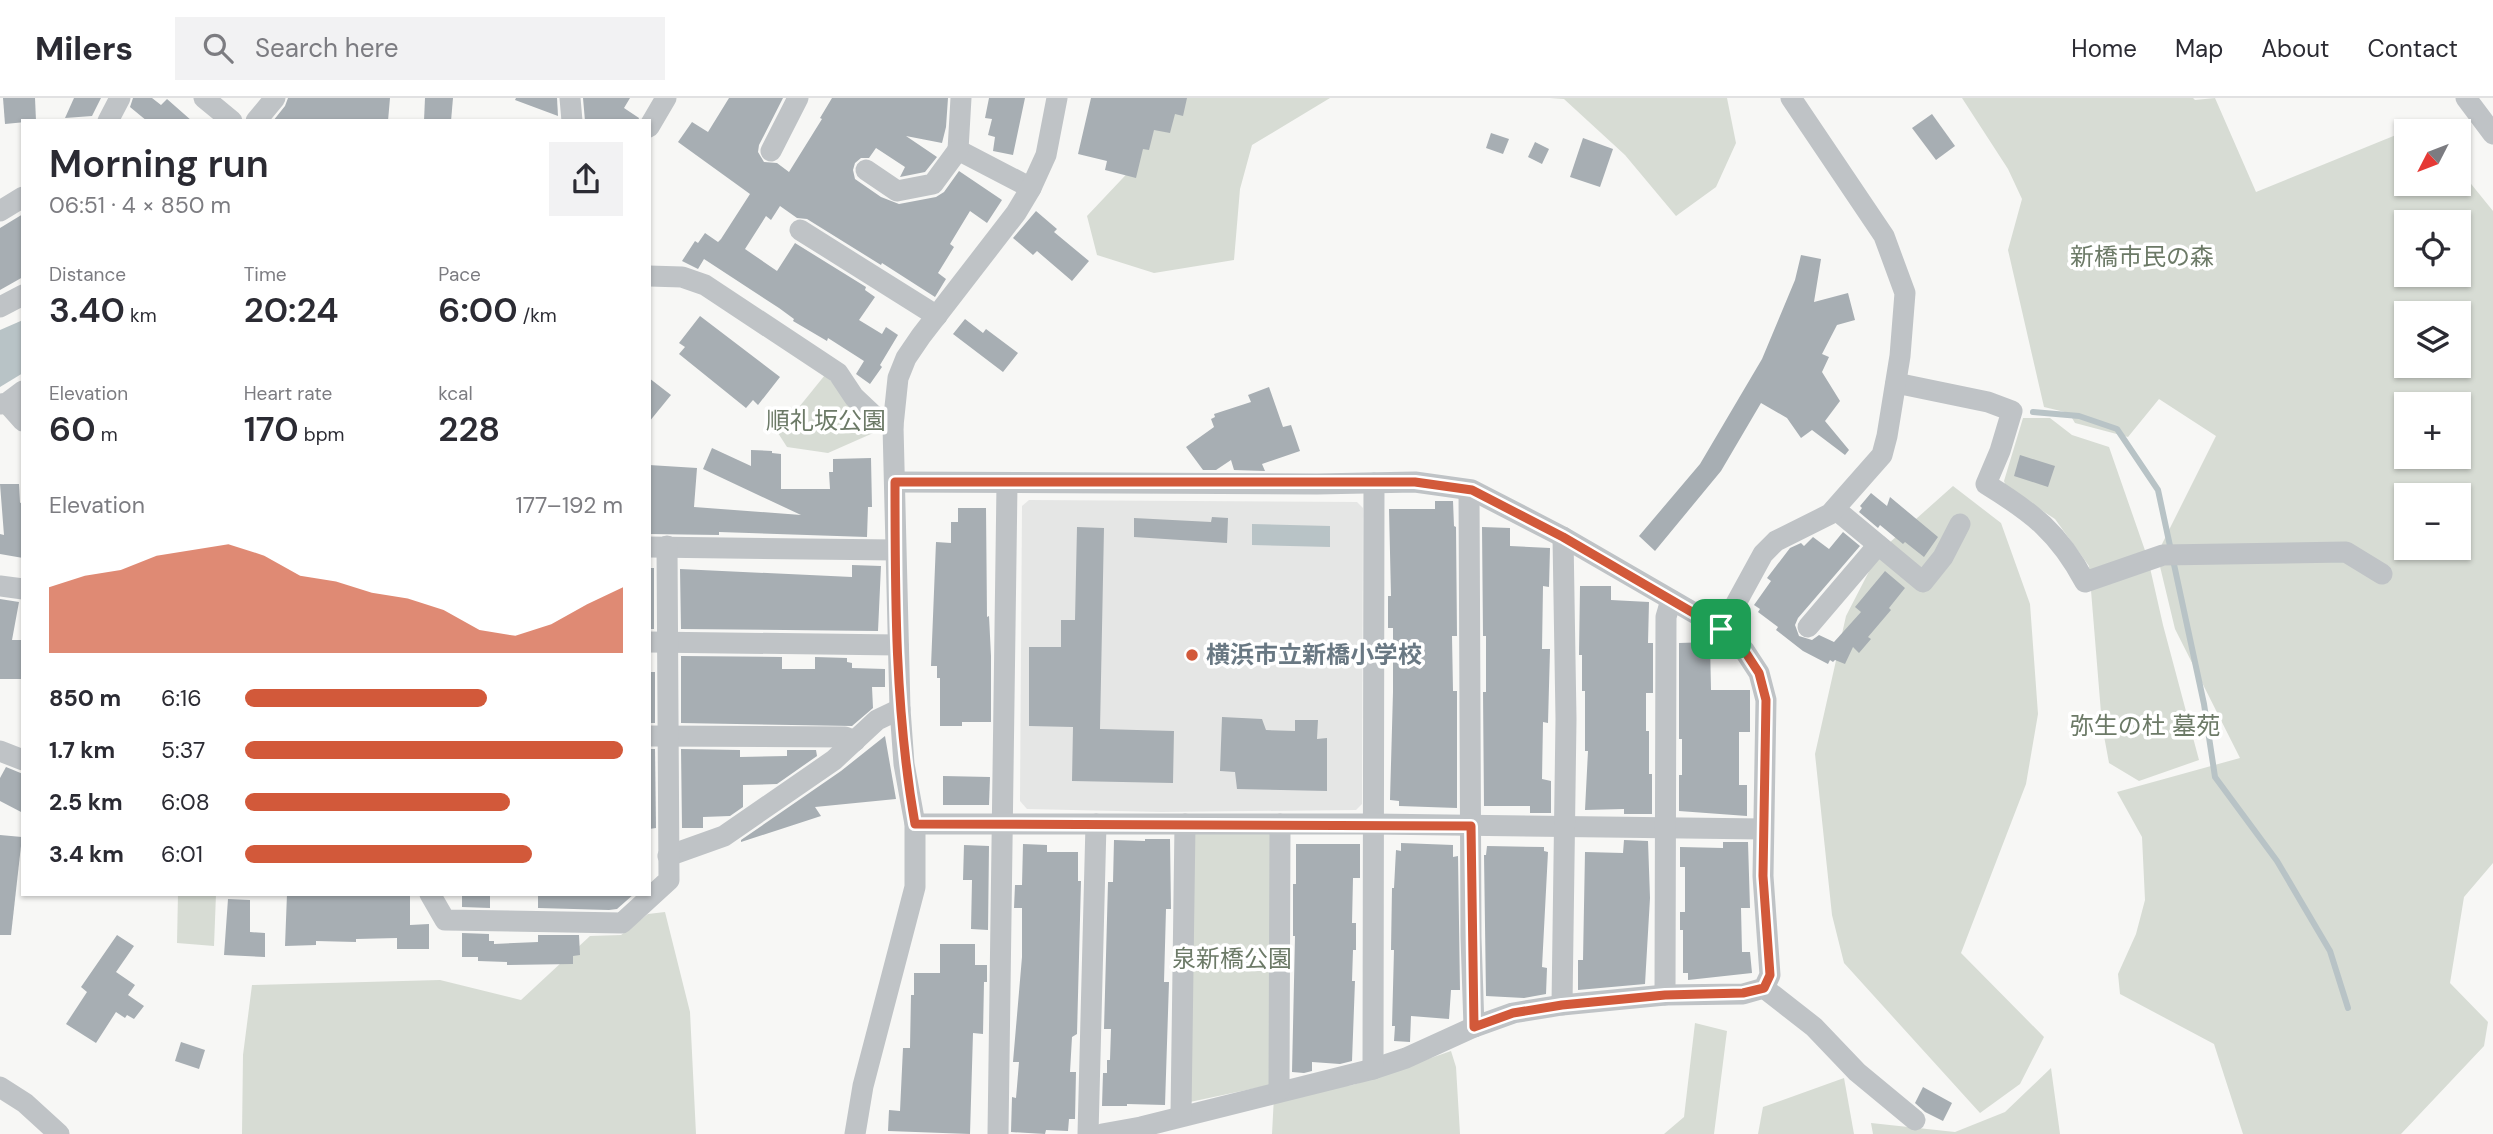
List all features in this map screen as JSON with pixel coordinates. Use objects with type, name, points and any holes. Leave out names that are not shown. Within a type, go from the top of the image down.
[{"type":"street","points":[[109,119],[120,98]]},
{"type":"street","points":[[204,98],[230,119]]},
{"type":"street","points":[[258,119],[275,98]]},
{"type":"street","points":[[570,98],[572,119]]},
{"type":"street","points":[[651,124],[666,98]]},
{"type":"street","points":[[771,151],[798,98]]},
{"type":"street","points":[[866,170],[897,191],[933,184],[958,150],[961,98]]},
{"type":"street","points":[[855,1134],[863,1086],[915,887],[915,824],[904,764],[900,709],[893,426],[898,378],[906,358],[1016,213],[1031,188],[1046,155],[1057,98]]},
{"type":"street","points":[[1721,629],[1763,554],[1776,541],[1835,509],[1882,455],[1896,383],[1905,293],[1897,269],[1884,236],[1791,98]]},
{"type":"street","points":[[2466,98],[2492,129]]},
{"type":"street","points":[[958,150],[1031,188]]},
{"type":"street","points":[[0,211],[21,198]]},
{"type":"street","points":[[800,230],[937,316]]},
{"type":"street","points":[[651,276],[682,277],[705,285],[838,373],[854,397],[872,414],[893,426]]},
{"type":"street","points":[[0,307],[21,296]]},
{"type":"street","points":[[1896,383],[1988,402],[2012,411],[2000,451],[1980,491],[2019,504],[2043,523],[2057,537],[2085,582],[2163,555],[2346,552],[2382,574]]},
{"type":"street","points":[[10,399],[21,418]]},
{"type":"street","points":[[895,482],[1415,482],[1469,489],[1563,537],[1721,629],[1744,650],[1759,673],[1766,700],[1763,876],[1770,975],[1764,988]]},
{"type":"street","points":[[1373,1069],[1374,483]]},
{"type":"street","points":[[998,1134],[1007,484]]},
{"type":"street","points":[[1469,489],[1474,1027]]},
{"type":"street","points":[[1835,509],[1923,582],[1943,557],[1960,524]]},
{"type":"street","points":[[1562,1005],[1566,719],[1563,537]]},
{"type":"street","points":[[1808,627],[1878,545]]},
{"type":"street","points":[[431,896],[445,919],[622,923],[669,880],[668,856],[659,830],[658,547],[895,550]]},
{"type":"street","points":[[0,586],[21,589]]},
{"type":"street","points":[[1665,995],[1667,617],[1671,600]]},
{"type":"street","points":[[658,642],[898,645]]},
{"type":"street","points":[[668,856],[724,836],[834,760],[877,720],[900,709]]},
{"type":"street","points":[[659,736],[845,737],[855,741]]},
{"type":"street","points":[[0,751],[21,759]]},
{"type":"street","points":[[915,824],[1373,824],[1763,829]]},
{"type":"street","points":[[1088,1134],[1096,824]]},
{"type":"street","points":[[1181,1115],[1185,824]]},
{"type":"street","points":[[1279,1091],[1280,824]]},
{"type":"street","points":[[1102,1134],[1141,1127],[1373,1069],[1513,1013],[1562,1005],[1665,995],[1743,993],[1764,988]]},
{"type":"street","points":[[1764,988],[1814,1027],[1866,1080],[1915,1120]]},
{"type":"street","points":[[0,1087],[24,1103],[59,1134]]},
{"type":"shaded area","points":[[21,321],[21,374],[0,387],[0,330]]},
{"type":"shaded area","name":"横浜市立新橋小学校","points":[[1029,500],[1357,502],[1363,508],[1362,804],[1356,810],[1162,812],[1027,809],[1020,801],[1022,506]]},
{"type":"shaded area","points":[[1252,524],[1330,526],[1330,547],[1252,545]]},
{"type":"green space","points":[[1159,98],[1330,98],[1252,145],[1240,189],[1234,260],[1154,273],[1097,255],[1087,216],[1138,162]]},
{"type":"green space","points":[[1550,98],[1727,98],[1736,143],[1716,187],[1676,216],[1625,155],[1564,99]]},
{"type":"green space","name":"新橋市民の森","points":[[1962,98],[2215,98],[2256,192],[2394,136],[2394,196],[2471,196],[2471,184],[2493,211],[2493,863],[2464,897],[2450,983],[2488,1022],[2484,1046],[2401,1134],[2243,1134],[2214,1044],[2120,994],[2118,974],[2136,934],[2145,900],[2142,837],[2117,792],[2240,758],[2175,629],[2157,554],[2216,436],[2159,399],[2128,437],[2075,423],[2069,413],[2044,407],[2008,250],[2022,199],[2008,169]]},
{"type":"green space","name":"順礼坂公園","points":[[825,375],[880,430],[828,453],[787,447],[778,433]]},
{"type":"green space","name":"弥生の杜 墓苑","points":[[2023,418],[2050,418],[2072,435],[2109,447],[2148,559],[2199,760],[2139,781],[2109,763],[2102,725],[2089,566],[2055,519],[2006,487],[2004,481]]},
{"type":"green space","points":[[1953,486],[2001,523],[2030,604],[2038,714],[2026,784],[1961,953],[2044,1037],[2020,1084],[1980,1113],[1844,963],[1832,915],[1815,754],[1846,616],[1879,552]]},
{"type":"green space","name":"泉新橋公園","points":[[1194,833],[1272,833],[1270,1085],[1190,1102]]},
{"type":"green space","points":[[178,896],[216,896],[214,946],[177,943]]},
{"type":"green space","points":[[665,912],[690,1012],[696,1134],[242,1134],[243,1055],[252,985],[440,980],[521,1000],[590,936],[621,935],[648,914]]},
{"type":"green space","points":[[1695,1023],[1727,1031],[1714,1134],[1664,1134],[1684,1117]]},
{"type":"green space","points":[[1451,1051],[1456,1067],[1460,1134],[1272,1134],[1274,1096],[1353,1085]]},
{"type":"green space","points":[[2051,1068],[2060,1134],[1873,1134],[1871,1123],[1955,1132],[2005,1112]]},
{"type":"green space","points":[[1844,1078],[1854,1134],[1758,1134],[1763,1107]]},
{"type":"building","points":[[3,98],[35,98],[36,119],[21,119],[21,122],[5,124]]},
{"type":"building","points":[[74,98],[101,98],[92,116],[65,118]]},
{"type":"building","points":[[133,98],[152,98],[161,105],[167,99],[190,119],[145,119],[130,107]]},
{"type":"building","points":[[288,98],[390,98],[388,119],[275,119]]},
{"type":"building","points":[[425,98],[453,98],[451,119],[424,119]]},
{"type":"building","points":[[557,98],[558,116],[515,100]]},
{"type":"building","points":[[583,98],[630,98],[624,108],[639,118],[639,119],[585,119]]},
{"type":"building","points":[[729,98],[783,98],[758,152],[764,162],[777,163],[789,172],[832,98],[948,98],[942,143],[906,136],[937,157],[925,172],[900,177],[905,167],[876,148],[869,158],[861,158],[855,163],[855,179],[881,197],[899,204],[936,197],[944,192],[959,171],[1002,200],[987,223],[970,211],[950,244],[954,247],[938,273],[946,279],[935,297],[882,263],[881,265],[807,219],[797,218],[780,206],[771,220],[766,216],[745,249],[777,271],[795,243],[866,287],[865,290],[875,297],[859,320],[882,334],[886,327],[898,335],[870,384],[856,374],[864,361],[828,338],[827,341],[793,321],[794,319],[779,308],[704,259],[698,269],[682,261],[695,241],[698,243],[705,233],[718,242],[750,194],[678,142],[692,122],[708,132]]},
{"type":"building","points":[[989,98],[1025,98],[1013,155],[993,151],[995,137],[988,135],[992,119],[985,118]]},
{"type":"building","points":[[1091,98],[1187,98],[1183,116],[1175,114],[1170,133],[1154,130],[1149,150],[1143,149],[1136,178],[1105,170],[1107,161],[1078,154]]},
{"type":"building","points":[[1932,114],[1955,146],[1936,160],[1912,128]]},
{"type":"building","points":[[1491,133],[1509,139],[1503,154],[1486,148]]},
{"type":"building","points":[[1583,138],[1613,149],[1600,187],[1570,177]]},
{"type":"building","points":[[1535,142],[1549,149],[1542,164],[1528,157]]},
{"type":"building","points":[[1036,211],[1057,229],[1054,232],[1089,261],[1072,281],[1037,251],[1033,255],[1013,238]]},
{"type":"building","points":[[21,215],[21,278],[0,290],[0,228]]},
{"type":"building","points":[[1801,255],[1821,259],[1814,302],[1848,293],[1855,320],[1837,325],[1822,354],[1829,357],[1822,372],[1840,401],[1825,421],[1849,450],[1845,455],[1812,430],[1801,438],[1787,418],[1761,403],[1721,471],[1655,551],[1639,536],[1700,464],[1762,359],[1795,280]]},
{"type":"building","points":[[700,316],[780,377],[758,405],[753,400],[746,408],[679,354],[685,347],[679,343]]},
{"type":"building","points":[[965,319],[983,333],[986,329],[1018,353],[1003,372],[953,334]]},
{"type":"building","points":[[651,380],[671,395],[651,420]]},
{"type":"building","points":[[1269,387],[1283,427],[1291,425],[1300,451],[1262,464],[1265,471],[1234,470],[1231,460],[1216,470],[1203,470],[1186,447],[1214,427],[1211,419],[1215,417],[1214,414],[1251,402],[1248,395]]},
{"type":"building","points":[[712,448],[751,466],[751,450],[772,451],[781,454],[781,489],[830,489],[829,472],[833,472],[833,459],[871,458],[872,507],[868,507],[867,537],[719,532],[719,535],[651,534],[651,465],[697,468],[694,507],[801,515],[703,469]]},
{"type":"building","points":[[2020,455],[2055,466],[2048,487],[2014,476]]},
{"type":"building","points":[[0,484],[19,484],[21,558],[0,554],[0,534],[4,535]]},
{"type":"building","points":[[1871,493],[1887,506],[1890,497],[1938,537],[1924,557],[1880,525],[1878,528],[1859,512],[1862,508],[1860,506]]},
{"type":"building","points":[[1435,501],[1453,501],[1456,527],[1457,636],[1452,636],[1453,691],[1457,691],[1457,808],[1399,806],[1399,801],[1390,800],[1393,628],[1388,628],[1388,596],[1391,596],[1389,509],[1435,509]]},
{"type":"building","points":[[958,508],[986,508],[991,722],[962,722],[962,726],[940,726],[940,678],[937,678],[937,666],[931,666],[936,542],[951,543],[951,522],[958,522]]},
{"type":"building","points":[[1212,517],[1228,518],[1227,543],[1134,537],[1134,518],[1211,522]]},
{"type":"building","points":[[1077,527],[1104,528],[1100,729],[1174,731],[1173,783],[1072,781],[1073,727],[1029,726],[1029,647],[1061,647],[1061,620],[1075,620]]},
{"type":"building","points":[[1482,527],[1510,528],[1510,546],[1550,548],[1549,587],[1543,586],[1542,649],[1550,649],[1548,723],[1543,722],[1542,779],[1551,781],[1551,813],[1530,813],[1530,806],[1484,806],[1483,692],[1486,692],[1486,636],[1483,636]]},
{"type":"building","points":[[1843,532],[1860,546],[1798,618],[1795,625],[1799,636],[1812,640],[1819,635],[1834,642],[1861,612],[1855,607],[1885,571],[1905,588],[1859,653],[1853,647],[1845,664],[1830,660],[1828,664],[1803,651],[1776,630],[1778,627],[1758,612],[1760,609],[1754,605],[1771,581],[1767,578],[1790,548],[1801,543],[1804,546],[1813,537],[1829,549]]},
{"type":"building","points":[[852,565],[881,566],[878,631],[681,629],[680,569],[852,577]]},
{"type":"building","points":[[651,568],[654,568],[654,629],[651,629]]},
{"type":"building","points":[[1580,586],[1611,586],[1611,600],[1649,602],[1648,643],[1653,643],[1653,693],[1646,693],[1646,731],[1649,731],[1652,814],[1624,814],[1624,809],[1585,810],[1588,751],[1585,751],[1582,655],[1579,655]]},
{"type":"building","points":[[0,599],[19,602],[12,640],[21,640],[21,679],[0,679]]},
{"type":"building","points":[[1710,642],[1711,690],[1750,690],[1750,732],[1739,732],[1739,785],[1747,785],[1747,816],[1679,811],[1682,739],[1679,739],[1679,643]]},
{"type":"building","points":[[681,656],[782,657],[782,669],[815,669],[815,657],[847,658],[847,662],[852,663],[852,668],[885,669],[885,687],[872,687],[873,708],[852,726],[681,723]]},
{"type":"building","points":[[651,672],[655,672],[655,723],[651,723]]},
{"type":"building","points":[[1222,717],[1262,719],[1266,730],[1295,731],[1295,720],[1318,720],[1317,739],[1327,738],[1327,791],[1237,789],[1235,772],[1220,771]]},
{"type":"building","points":[[885,736],[896,799],[815,807],[821,816],[741,842],[841,771]]},
{"type":"building","points":[[651,749],[655,749],[656,828],[651,829]]},
{"type":"building","points":[[681,749],[740,750],[740,757],[787,756],[787,750],[816,750],[817,756],[777,784],[743,785],[743,807],[730,816],[703,817],[703,828],[682,828]]},
{"type":"building","points":[[6,767],[21,773],[21,812],[0,801],[0,778]]},
{"type":"building","points":[[943,776],[990,777],[989,805],[943,805]]},
{"type":"building","points":[[0,835],[21,837],[11,935],[0,935]]},
{"type":"building","points":[[1170,839],[1171,909],[1166,909],[1164,982],[1169,982],[1165,1105],[1102,1106],[1103,1073],[1107,1073],[1107,1060],[1110,1060],[1111,1029],[1104,1029],[1108,882],[1113,882],[1114,840]]},
{"type":"building","points":[[1624,840],[1648,841],[1650,898],[1645,984],[1578,990],[1578,960],[1583,960],[1585,852],[1623,853]]},
{"type":"building","points":[[1723,842],[1748,842],[1750,908],[1741,908],[1742,952],[1750,952],[1752,973],[1688,980],[1688,973],[1683,973],[1683,930],[1680,930],[1680,912],[1685,912],[1685,867],[1680,867],[1680,847],[1723,848]]},
{"type":"building","points":[[1401,843],[1453,845],[1453,857],[1458,856],[1460,990],[1451,990],[1449,1019],[1411,1016],[1410,1042],[1394,1041],[1395,1026],[1392,1026],[1392,888],[1396,850],[1401,851]]},
{"type":"building","points":[[1023,844],[1047,845],[1047,852],[1078,852],[1078,881],[1081,881],[1077,1034],[1072,1037],[1070,1072],[1076,1072],[1075,1119],[1069,1119],[1068,1131],[1046,1130],[1045,1134],[1011,1132],[1012,1097],[1016,1098],[1019,1062],[1013,1062],[1022,957],[1022,908],[1014,908],[1015,885],[1022,885]]},
{"type":"building","points":[[1296,844],[1360,844],[1360,878],[1353,878],[1352,923],[1356,923],[1356,950],[1353,950],[1352,981],[1355,981],[1352,1061],[1340,1064],[1312,1062],[1312,1071],[1304,1073],[1292,1072],[1295,936],[1293,884],[1296,884]]},
{"type":"building","points":[[964,845],[989,846],[988,930],[971,929],[972,880],[963,880]]},
{"type":"building","points":[[1487,846],[1544,847],[1544,851],[1548,852],[1542,967],[1547,968],[1546,994],[1524,998],[1486,996],[1484,855]]},
{"type":"building","points":[[287,896],[410,896],[410,925],[429,924],[429,949],[397,949],[397,938],[356,939],[356,942],[316,941],[316,945],[285,946]]},
{"type":"building","points":[[462,896],[490,896],[490,908],[462,907]]},
{"type":"building","points":[[538,896],[632,896],[617,909],[538,908]]},
{"type":"building","points":[[228,899],[250,900],[250,932],[265,933],[265,957],[224,955]]},
{"type":"building","points":[[462,933],[489,934],[489,941],[494,941],[494,944],[538,942],[538,935],[579,935],[580,955],[573,956],[573,964],[507,965],[507,962],[478,961],[478,957],[462,957]]},
{"type":"building","points":[[117,935],[134,946],[116,972],[135,985],[128,995],[144,1006],[134,1019],[127,1015],[125,1018],[116,1012],[96,1043],[66,1024],[87,992],[81,987]]},
{"type":"building","points":[[940,944],[975,944],[975,965],[987,965],[983,1034],[973,1033],[970,1134],[888,1131],[889,1110],[900,1111],[903,1048],[910,1048],[914,973],[940,973]]},
{"type":"building","points":[[181,1042],[205,1050],[199,1069],[175,1061]]},
{"type":"building","points":[[1923,1087],[1952,1103],[1943,1121],[1925,1112],[1915,1103]]},
{"type":"waterway","points":[[2033,412],[2079,416],[2117,429],[2158,490],[2204,704],[2215,777],[2277,861],[2330,951],[2348,1008]]},
{"type":"place","name":"横浜市立新橋小学校","points":[[1192,655]]},
{"type":"route","points":[[895,482],[1415,482],[1472,490],[1563,537],[1721,629],[1744,650],[1759,673],[1766,700],[1763,876],[1770,975],[1764,988],[1743,993],[1665,995],[1562,1005],[1513,1013],[1474,1027],[1471,826],[915,824],[904,764],[900,709],[895,482]]}]
